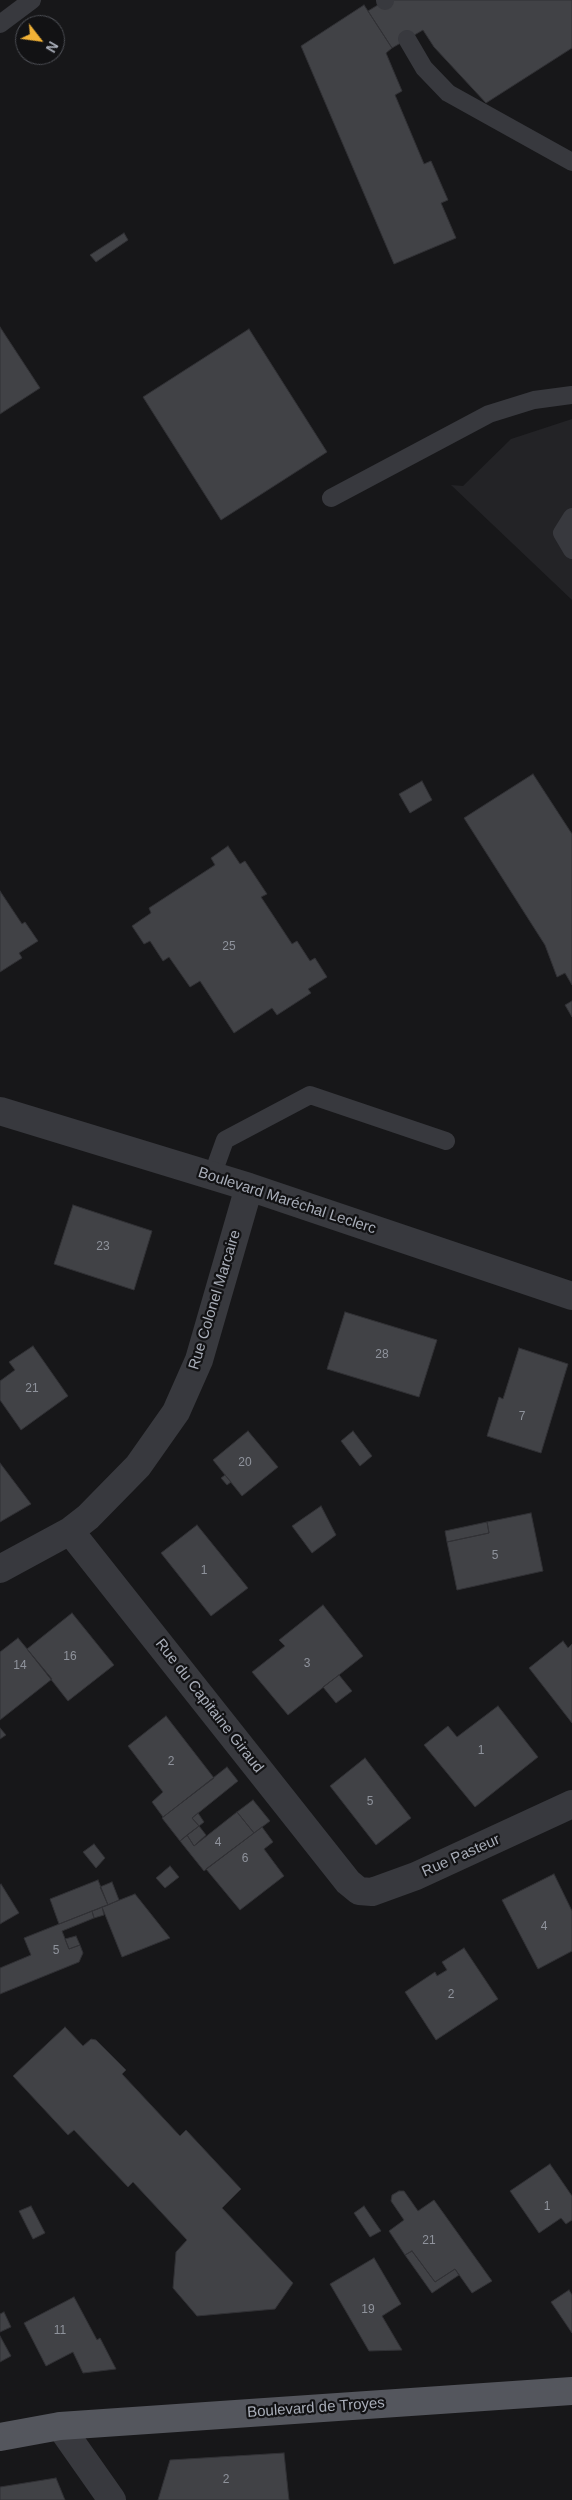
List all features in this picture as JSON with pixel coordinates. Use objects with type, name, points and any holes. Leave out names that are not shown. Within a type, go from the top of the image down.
[{"type":"main road","name":"Boulevard de Troyes","points":[[0,2437],[60,2426],[572,2391]]},
{"type":"street","name":"Boulevard Maréchal Leclerc","points":[[0,1111],[250,1187],[572,1296]]},
{"type":"street","name":"Rue Colonel Marcaire","points":[[0,1569],[70,1531],[88,1517],[138,1466],[176,1412],[199,1360],[250,1187]]},
{"type":"street","name":"Rue du Capitaine Giraud","points":[[70,1531],[348,1882]]},
{"type":"street","name":"Rue Pasteur","points":[[348,1882],[358,1891],[372,1892],[462,1856],[572,1804]]},
{"type":"street","points":[[60,2426],[112,2500]]},
{"type":"lane","points":[[0,24],[32,0]]},
{"type":"lane","points":[[407,39],[424,68],[448,93],[572,162]]},
{"type":"lane","points":[[331,498],[489,414],[534,400],[572,395]]},
{"type":"lane","points":[[572,517],[562,533],[572,550]]},
{"type":"lane","points":[[212,1176],[225,1140],[310,1095],[446,1141]]},
{"type":"shaded area","points":[[572,419],[572,600],[451,485],[463,486],[511,439]]},
{"type":"building","points":[[386,0],[572,0],[572,48],[486,103],[434,47],[423,30],[392,48],[368,11]]},
{"type":"building","points":[[364,5],[392,48],[386,53],[402,91],[395,95],[424,164],[431,161],[448,200],[441,203],[456,238],[394,264],[301,46]]},
{"type":"building","points":[[124,233],[128,240],[96,262],[90,255]]},
{"type":"building","points":[[0,327],[40,388],[0,414]]},
{"type":"building","points":[[249,329],[327,452],[221,520],[143,397]]},
{"type":"building","points":[[533,774],[572,834],[572,985],[565,973],[557,977],[545,945],[464,818]]},
{"type":"building","points":[[422,781],[432,800],[410,813],[399,794]]},
{"type":"building","points":[[228,846],[240,864],[245,861],[267,894],[261,897],[292,944],[297,941],[310,961],[315,958],[327,977],[308,989],[311,993],[277,1015],[272,1008],[234,1033],[200,981],[190,987],[169,957],[163,961],[150,941],[144,944],[132,926],[151,913],[149,908],[215,865],[211,858]]},
{"type":"building","points":[[0,891],[22,924],[25,922],[38,941],[19,953],[22,958],[0,972]]},
{"type":"building","points":[[572,1001],[572,1017],[565,1005]]},
{"type":"building","points":[[73,1205],[152,1231],[134,1290],[54,1264]]},
{"type":"building","points":[[345,1312],[437,1340],[419,1397],[327,1369]]},
{"type":"building","points":[[33,1346],[68,1396],[21,1430],[0,1400],[0,1381],[15,1370],[9,1362]]},
{"type":"building","points":[[519,1348],[568,1364],[541,1453],[487,1436],[499,1397],[503,1399]]},
{"type":"building","points":[[248,1431],[278,1467],[242,1496],[213,1460]]},
{"type":"building","points":[[353,1431],[372,1456],[360,1466],[341,1441]]},
{"type":"building","points":[[0,1463],[31,1504],[0,1522]]},
{"type":"building","points":[[225,1475],[231,1482],[227,1485],[221,1478]]},
{"type":"building","points":[[321,1506],[336,1535],[312,1553],[292,1526]]},
{"type":"building","points":[[531,1513],[543,1571],[457,1590],[447,1542],[489,1533],[487,1522]]},
{"type":"building","points":[[487,1522],[489,1533],[447,1542],[445,1531]]},
{"type":"building","points":[[197,1525],[248,1588],[211,1616],[161,1553]]},
{"type":"building","points":[[323,1605],[363,1656],[288,1715],[252,1672],[285,1646],[279,1640]]},
{"type":"building","points":[[72,1613],[114,1665],[68,1701],[27,1649]]},
{"type":"building","points":[[18,1638],[52,1679],[0,1720],[0,1652]]},
{"type":"building","points":[[563,1641],[568,1648],[572,1644],[572,1723],[529,1668]]},
{"type":"building","points":[[339,1675],[352,1691],[336,1703],[323,1687]]},
{"type":"building","points":[[498,1706],[538,1757],[475,1807],[424,1745],[448,1726],[457,1737]]},
{"type":"building","points":[[166,1716],[214,1778],[163,1817],[152,1802],[163,1792],[128,1746]]},
{"type":"building","points":[[0,1728],[6,1735],[0,1739]]},
{"type":"building","points":[[365,1758],[411,1818],[376,1845],[330,1786]]},
{"type":"building","points":[[227,1767],[238,1781],[192,1818],[199,1826],[180,1841],[162,1818]]},
{"type":"building","points":[[253,1800],[270,1821],[254,1833],[237,1812]]},
{"type":"building","points":[[237,1812],[254,1833],[204,1871],[180,1841],[187,1835],[194,1846]]},
{"type":"building","points":[[198,1813],[204,1822],[199,1826],[192,1818]]},
{"type":"building","points":[[199,1826],[206,1835],[194,1846],[187,1835]]},
{"type":"building","points":[[262,1827],[273,1842],[264,1849],[284,1876],[240,1910],[206,1869]]},
{"type":"building","points":[[94,1844],[105,1858],[96,1868],[83,1852]]},
{"type":"building","points":[[170,1866],[179,1877],[165,1888],[156,1878]]},
{"type":"building","points":[[554,1874],[572,1911],[572,1951],[538,1969],[502,1900]]},
{"type":"building","points":[[98,1880],[108,1905],[59,1924],[50,1899]]},
{"type":"building","points":[[112,1882],[119,1900],[108,1905],[100,1887]]},
{"type":"building","points":[[0,1885],[19,1913],[0,1924]]},
{"type":"building","points":[[135,1894],[170,1938],[122,1957],[102,1907]]},
{"type":"building","points":[[102,1907],[104,1915],[94,1918],[92,1911]]},
{"type":"building","points":[[92,1911],[94,1918],[62,1931],[69,1949],[80,1945],[83,1953],[79,1962],[0,1994],[0,1968],[31,1955],[24,1938]]},
{"type":"building","points":[[76,1936],[80,1945],[69,1949],[65,1939]]},
{"type":"building","points":[[464,1948],[498,1999],[436,2040],[405,1992],[435,1972],[437,1976],[447,1970],[442,1962]]},
{"type":"building","points":[[65,2027],[83,2046],[91,2039],[96,2040],[126,2070],[122,2074],[180,2136],[186,2130],[241,2189],[222,2208],[293,2283],[275,2309],[197,2316],[173,2288],[176,2252],[187,2240],[133,2182],[128,2187],[74,2130],[68,2135],[13,2076]]},
{"type":"building","points":[[550,2164],[572,2196],[572,2220],[566,2224],[561,2218],[539,2233],[510,2191]]},
{"type":"building","points":[[399,2191],[404,2191],[418,2211],[434,2200],[492,2281],[472,2293],[455,2269],[435,2282],[412,2251],[405,2255],[389,2231],[404,2220],[391,2201],[392,2195]]},
{"type":"building","points":[[31,2206],[45,2233],[33,2239],[19,2211]]},
{"type":"building","points":[[364,2206],[381,2231],[370,2237],[354,2213]]},
{"type":"building","points":[[412,2251],[435,2282],[455,2269],[459,2275],[432,2293],[405,2255]]},
{"type":"building","points":[[374,2258],[401,2304],[382,2316],[402,2350],[369,2351],[330,2284]]},
{"type":"building","points":[[569,2290],[572,2295],[572,2333],[551,2302]]},
{"type":"building","points":[[74,2297],[97,2340],[100,2338],[116,2369],[83,2373],[73,2352],[46,2366],[24,2323]]},
{"type":"building","points":[[4,2312],[11,2327],[0,2332],[0,2314]]},
{"type":"building","points":[[0,2336],[11,2356],[0,2362]]},
{"type":"building","points":[[284,2453],[289,2500],[158,2500],[170,2460]]},
{"type":"building","points":[[56,2478],[65,2500],[0,2500],[0,2487]]}]
